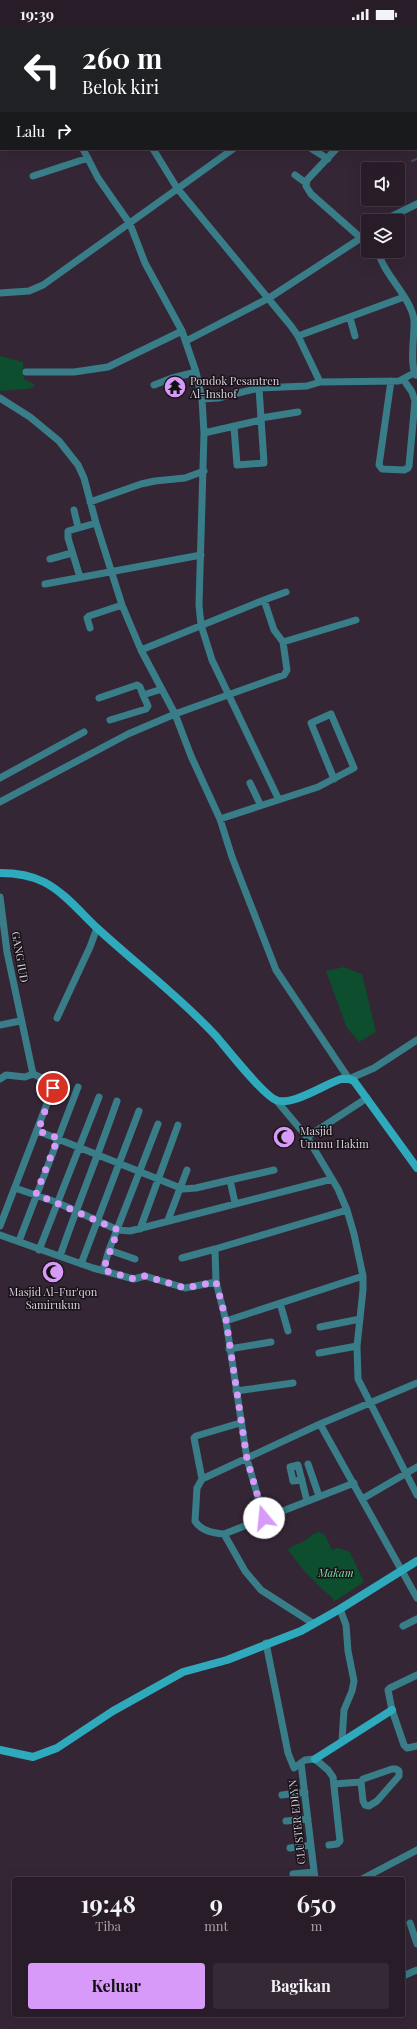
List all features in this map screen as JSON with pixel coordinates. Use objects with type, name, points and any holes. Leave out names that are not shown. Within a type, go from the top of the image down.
[{"type":"main road","points":[[0,873],[16,873],[44,882],[68,898],[97,928],[190,1010],[262,1088],[276,1100],[285,1102],[293,1100],[338,1080],[349,1079],[358,1085],[417,1168]]},
{"type":"main road","points":[[0,1750],[33,1757],[57,1748],[113,1711],[183,1672],[227,1660],[314,1624],[417,1561]]},
{"type":"main road","points":[[315,1759],[392,1710]]},
{"type":"street","points":[[84,150],[98,178],[130,224],[145,263],[182,331],[196,372],[202,400],[204,433],[199,605],[201,625],[212,660],[278,798]]},
{"type":"street","points":[[154,150],[177,188],[269,298],[298,336],[320,382]]},
{"type":"street","points":[[0,293],[29,291],[43,285],[232,150]]},
{"type":"street","points":[[314,150],[328,159]]},
{"type":"street","points":[[306,183],[335,150]]},
{"type":"street","points":[[33,176],[88,158]]},
{"type":"street","points":[[186,341],[269,298],[361,238],[311,194],[306,183],[295,175]]},
{"type":"street","points":[[396,214],[417,204]]},
{"type":"street","points":[[202,400],[218,398],[259,388],[307,386],[320,382],[391,381],[403,379],[416,374],[415,318],[381,258]]},
{"type":"street","points":[[298,336],[404,297]]},
{"type":"street","points":[[350,318],[355,336]]},
{"type":"street","points":[[26,372],[74,372],[108,367],[182,331]]},
{"type":"street","points":[[154,385],[172,378],[196,372]]},
{"type":"street","points":[[391,381],[379,465],[382,469],[404,470],[409,466],[415,401],[412,392],[403,379]]},
{"type":"street","points":[[234,427],[237,465],[263,464],[265,462],[259,388]]},
{"type":"street","points":[[0,398],[30,417],[59,441],[69,452],[84,478],[96,523],[122,605],[141,650],[175,714],[190,756],[220,819],[232,857],[276,970],[349,1079],[374,1068],[417,1040]]},
{"type":"street","points":[[204,433],[234,427],[261,419],[298,412]]},
{"type":"street","points":[[90,502],[141,484],[185,478],[204,471]]},
{"type":"street","points":[[74,510],[78,527]]},
{"type":"street","points":[[79,574],[67,534],[70,529],[96,523]]},
{"type":"street","points":[[50,559],[72,553]]},
{"type":"street","points":[[45,584],[201,555]]},
{"type":"street","points":[[141,650],[286,592]]},
{"type":"street","points":[[0,802],[128,734],[175,714],[284,675],[286,670],[283,642],[274,630],[264,600]]},
{"type":"street","points":[[90,628],[87,618],[89,616],[122,605]]},
{"type":"street","points":[[283,642],[356,620]]},
{"type":"street","points":[[99,698],[137,685],[140,687],[148,706],[146,709],[110,720]]},
{"type":"street","points":[[143,695],[162,689]]},
{"type":"street","points":[[220,819],[278,798],[318,787],[334,779],[354,768],[332,715],[313,721],[312,725],[334,779]]},
{"type":"street","points":[[0,778],[84,732]]},
{"type":"street","points":[[250,783],[260,804]]},
{"type":"street","name":"GANG IUD","points":[[0,897],[3,952],[33,1074]]},
{"type":"street","points":[[57,1018],[90,947],[97,928]]},
{"type":"street","points":[[0,1025],[20,1021]]},
{"type":"street","points":[[0,1079],[6,1075],[25,1077],[33,1074],[50,1082],[53,1086],[38,1131],[0,1226]]},
{"type":"street","points":[[19,1241],[78,1087]]},
{"type":"street","points":[[39,1250],[56,1202],[99,1097]]},
{"type":"street","points":[[308,1137],[367,1098]]},
{"type":"street","points":[[276,1100],[308,1137],[332,1179],[347,1210],[363,1276],[357,1346],[358,1379],[417,1495]]},
{"type":"street","points":[[60,1256],[75,1210],[99,1154],[117,1101]]},
{"type":"street","points":[[81,1264],[139,1111]]},
{"type":"street","points":[[103,1270],[109,1250],[158,1124]]},
{"type":"street","points":[[140,1229],[178,1125]]},
{"type":"street","points":[[38,1131],[188,1190],[274,1170]]},
{"type":"street","points":[[168,1220],[187,1170]]},
{"type":"street","points":[[16,1188],[56,1202],[118,1230],[140,1229],[168,1220],[332,1179]]},
{"type":"street","points":[[230,1180],[235,1203]]},
{"type":"street","points":[[182,1258],[347,1210]]},
{"type":"street","points":[[0,1235],[81,1264],[134,1279],[145,1276],[185,1288],[216,1282]]},
{"type":"street","points":[[216,1248],[216,1282],[226,1320],[240,1423],[247,1459],[264,1518]]},
{"type":"street","points":[[109,1250],[135,1259]]},
{"type":"street","points":[[226,1320],[363,1276]]},
{"type":"street","points":[[280,1303],[288,1331]]},
{"type":"street","points":[[320,1327],[360,1320]]},
{"type":"street","points":[[230,1349],[271,1342]]},
{"type":"street","points":[[319,1353],[357,1346]]},
{"type":"street","points":[[236,1391],[293,1383]]},
{"type":"street","points":[[354,1483],[224,1534],[211,1532],[199,1527],[195,1521],[197,1488],[202,1479],[320,1424],[417,1384]]},
{"type":"street","points":[[202,1479],[194,1438],[196,1436],[240,1423]]},
{"type":"street","points":[[320,1424],[417,1598]]},
{"type":"street","points":[[308,1464],[319,1496]]},
{"type":"street","points":[[362,1499],[417,1467]]},
{"type":"street","points":[[302,1480],[307,1501]]},
{"type":"street","points":[[224,1534],[245,1571],[262,1590],[314,1624]]},
{"type":"street","points":[[340,1609],[346,1625],[348,1651],[354,1681],[352,1691],[344,1710],[342,1741]]},
{"type":"street","points":[[403,1626],[417,1619]]},
{"type":"street","points":[[266,1643],[288,1753],[294,1768],[310,1758],[315,1759],[331,1773],[334,1784],[340,1841],[337,1844],[329,1846]]},
{"type":"street","points":[[417,1675],[389,1689],[392,1710],[404,1745],[408,1748],[417,1746]]},
{"type":"street","name":"CLUSTER EDLYN","points":[[301,1763],[314,1876]]},
{"type":"street","points":[[334,1784],[361,1782],[363,1779],[392,1769],[399,1771],[399,1776],[390,1787],[377,1801],[369,1806],[365,1805],[363,1801],[361,1782]]},
{"type":"street","points":[[282,1795],[305,1792]]},
{"type":"street","points":[[286,1822],[308,1819]]},
{"type":"street","points":[[290,1848],[311,1845]]},
{"type":"street","points":[[366,1877],[417,1850]]},
{"type":"street","points":[[293,1874],[314,1876]]},
{"type":"street","points":[[410,1923],[417,1944]]},
{"type":"street","points":[[405,1975],[417,1970]]},
{"type":"green space","points":[[0,356],[23,362],[24,379],[34,384],[34,387],[0,391]]},
{"type":"green space","points":[[344,967],[362,974],[376,1032],[359,1042],[347,1028],[326,971]]},
{"type":"green space","name":"Makam","points":[[319,1532],[325,1535],[332,1550],[338,1548],[350,1552],[364,1582],[335,1601],[305,1572],[288,1550],[294,1545],[305,1541],[313,1534]]},
{"type":"waterway","points":[[412,161],[417,159]]},
{"type":"place","name":"Pondok Pesantren Al-Inshof","points":[[175,387]]},
{"type":"place","name":"Masjid Ummu Hakim","points":[[284,1137]]},
{"type":"place","name":"Masjid Al-Fur'qon Samirukun","points":[[53,1272]]},
{"type":"route","points":[[53,1088],[38,1131],[58,1138],[36,1194],[118,1230],[109,1250],[103,1270],[134,1279],[145,1276],[185,1288],[216,1282],[226,1320],[240,1423],[247,1459],[264,1518]]}]
